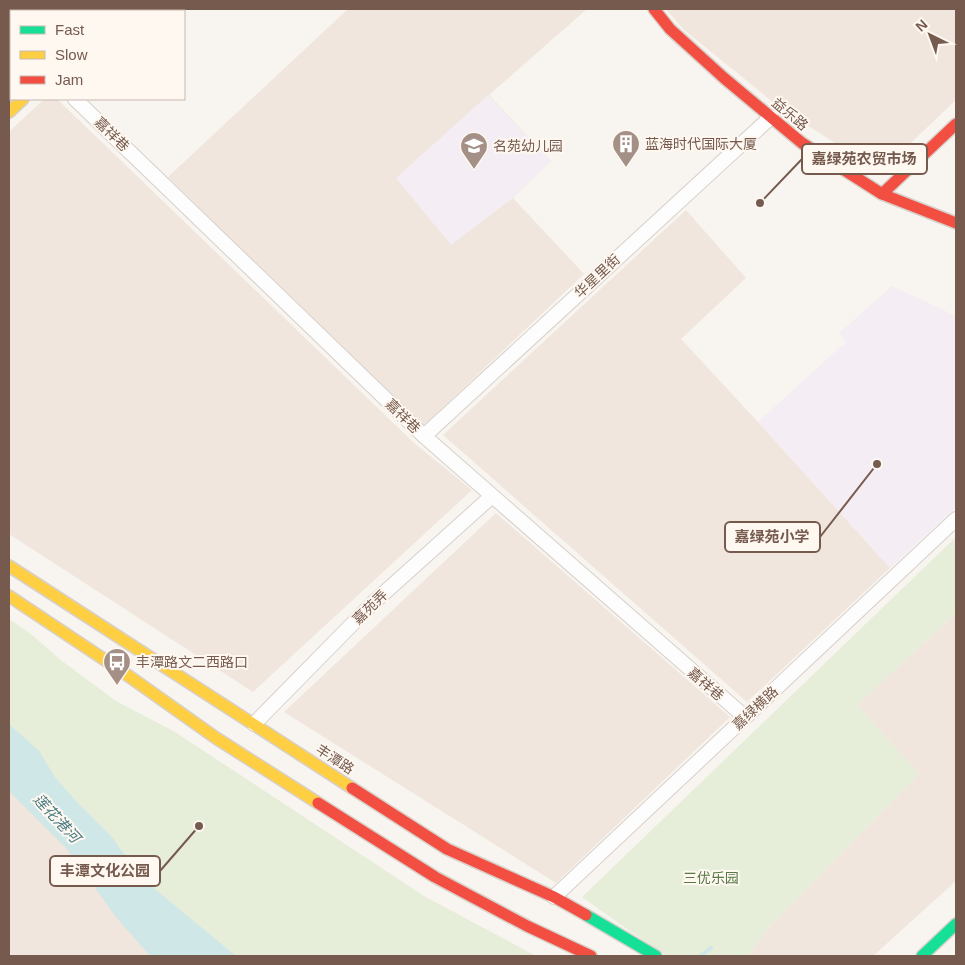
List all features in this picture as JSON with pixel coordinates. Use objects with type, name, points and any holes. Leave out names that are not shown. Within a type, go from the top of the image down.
[{"type":"main road","name":"益乐路","points":[[654,9],[670,29],[724,78],[802,143],[882,194],[956,223]]},
{"type":"main road","points":[[9,112],[22,100]]},
{"type":"main road","points":[[882,194],[956,124]]},
{"type":"main road","name":"丰潭路","points":[[9,566],[447,849],[554,897],[656,956]]},
{"type":"main road","points":[[9,596],[123,672],[216,738],[435,877],[527,926],[591,956]]},
{"type":"main road","points":[[922,956],[956,924]]},
{"type":"street","name":"嘉祥巷","points":[[76,100],[424,436],[744,717]]},
{"type":"street","name":"华星里街","points":[[424,436],[771,117]]},
{"type":"street","name":"嘉苑弄","points":[[254,724],[373,603],[492,496]]},
{"type":"street","name":"嘉绿横路","points":[[554,897],[956,519]]},
{"type":"shaded area","points":[[348,9],[587,9],[489,95],[551,161],[513,198],[584,274],[421,428],[168,177]]},
{"type":"shaded area","points":[[666,9],[956,9],[956,100],[880,172],[779,107],[683,29]]},
{"type":"shaded area","name":"名苑幼儿园","points":[[488,95],[551,161],[513,198],[451,245],[396,178]]},
{"type":"shaded area","points":[[43,100],[58,100],[413,442],[472,490],[253,692],[9,534],[9,132]]},
{"type":"shaded area","points":[[686,210],[746,278],[681,339],[890,568],[747,702],[443,435]]},
{"type":"shaded area","points":[[892,286],[956,316],[956,507],[890,568],[758,422],[846,342],[839,333]]},
{"type":"shaded area","points":[[496,513],[730,717],[556,883],[284,712]]},
{"type":"shaded area","points":[[956,613],[956,881],[873,956],[747,956],[768,928],[919,774],[857,705]]},
{"type":"shaded area","points":[[9,782],[180,956],[9,956]]},
{"type":"green space","name":"三优乐园","points":[[956,537],[956,613],[857,705],[919,774],[768,928],[747,956],[667,956],[582,897]]},
{"type":"green space","points":[[9,619],[116,701],[175,732],[424,896],[536,956],[216,956],[9,756]]},
{"type":"water","name":"莲花港河","points":[[9,724],[40,752],[54,776],[112,837],[150,885],[236,956],[150,956],[116,917],[66,848],[9,791]]},
{"type":"waterway","points":[[700,956],[711,948]]},
{"type":"traffic: fast","points":[[586,915],[656,956]]},
{"type":"traffic: fast","points":[[922,956],[956,924]]},
{"type":"traffic: slow","points":[[9,112],[22,100]]},
{"type":"traffic: slow","points":[[9,566],[352,788]]},
{"type":"traffic: slow","points":[[9,596],[123,672],[216,738],[318,803]]},
{"type":"traffic: jam","points":[[654,9],[670,29],[724,78],[802,143],[882,194],[956,223]]},
{"type":"traffic: jam","points":[[882,194],[956,124]]},
{"type":"traffic: jam","points":[[352,788],[447,849],[554,897],[586,915]]},
{"type":"traffic: jam","points":[[318,803],[435,877],[527,926],[591,956]]},
{"type":"place","name":"蓝海时代国际大厦","points":[[626,168]]},
{"type":"place","name":"名苑幼儿园","points":[[474,170]]},
{"type":"place","name":"嘉绿苑农贸市场","points":[[760,203]]},
{"type":"place","name":"嘉绿苑小学","points":[[877,464]]},
{"type":"place","name":"丰潭路文二西路口","points":[[117,686]]},
{"type":"place","name":"丰潭文化公园","points":[[199,826]]}]
